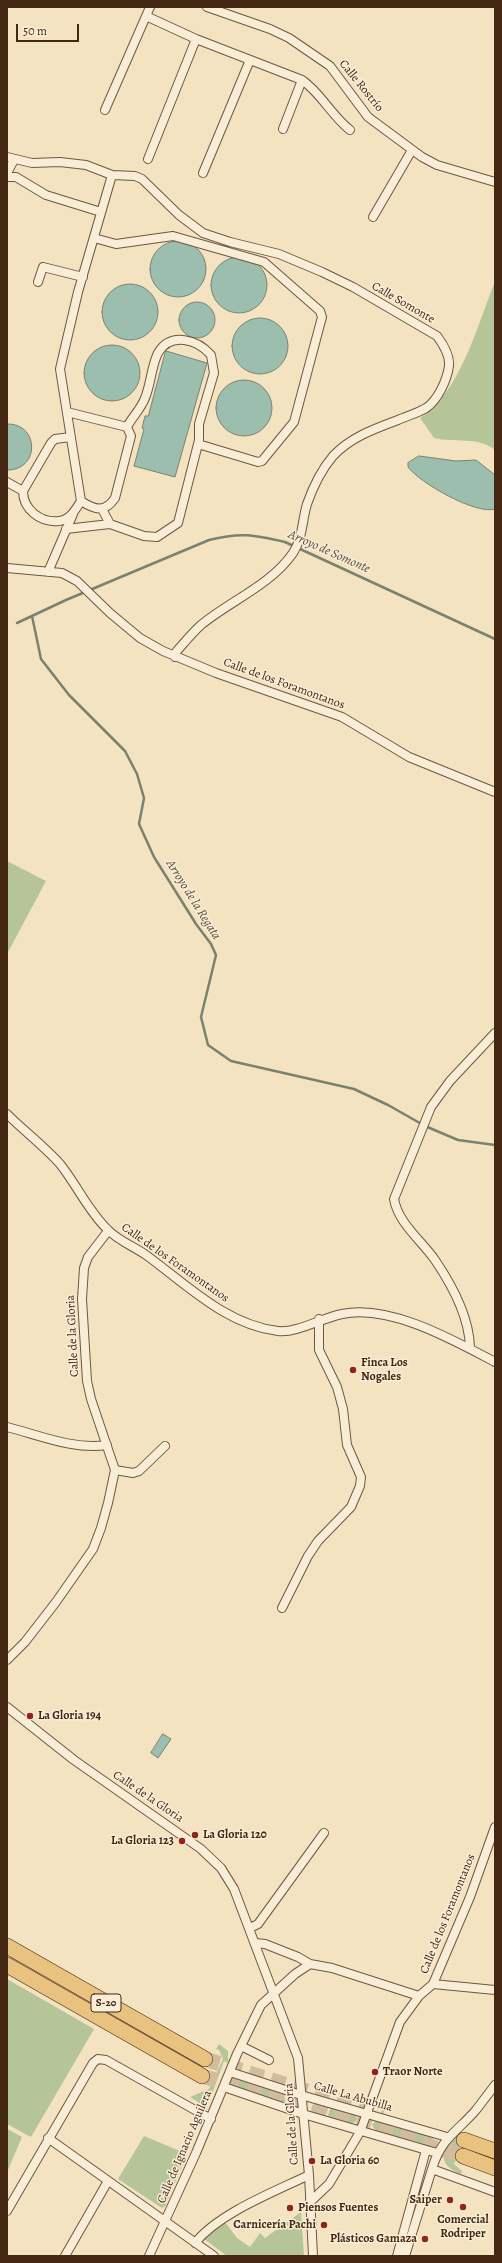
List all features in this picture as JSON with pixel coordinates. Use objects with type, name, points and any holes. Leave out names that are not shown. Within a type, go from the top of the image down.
[{"type":"highway","name":"S-20","points":[[7,1946],[205,2059]]},
{"type":"highway","name":"S-20","points":[[7,1965],[202,2076]]},
{"type":"highway","points":[[464,2140],[495,2151]]},
{"type":"highway","points":[[463,2156],[495,2168]]},
{"type":"street","points":[[104,110],[150,7]]},
{"type":"street","name":"Calle Rostrío","points":[[207,7],[270,29],[289,38],[330,66],[368,117],[412,150],[437,165],[495,182]]},
{"type":"street","points":[[146,16],[196,39],[302,80],[314,88],[338,121],[350,130]]},
{"type":"street","points":[[148,159],[196,39]]},
{"type":"street","points":[[203,173],[250,60]]},
{"type":"street","points":[[283,129],[302,80]]},
{"type":"street","points":[[373,217],[412,150]]},
{"type":"street","points":[[7,174],[10,159]]},
{"type":"street","name":"Calle Somonte","points":[[10,159],[32,163],[60,162],[86,165],[112,175],[135,176],[142,179],[179,215],[203,233],[230,242],[279,254],[322,272],[353,287],[437,336],[442,343],[449,366],[442,388],[427,408],[369,431],[346,443],[332,458],[315,484],[307,504],[300,538],[294,552],[281,567],[267,579],[200,626],[176,652],[174,657]]},
{"type":"street","points":[[48,572],[73,513],[81,501],[60,369],[63,352],[83,277],[112,175]]},
{"type":"street","points":[[7,177],[16,176],[46,194],[101,212]]},
{"type":"street","points":[[94,238],[116,244],[173,236],[264,262],[320,311],[322,317],[294,422],[262,461],[258,462],[198,444]]},
{"type":"street","points":[[38,282],[43,267],[83,277]]},
{"type":"street","points":[[66,529],[110,524],[144,536],[157,537],[178,523],[198,444],[199,424],[214,369],[211,355],[205,348],[195,342],[184,340],[174,341],[165,346],[158,353],[145,399],[127,428]]},
{"type":"street","points":[[67,412],[127,428],[131,436],[115,498],[110,506],[102,509],[96,509],[81,501]]},
{"type":"street","points":[[71,437],[55,439],[23,491],[26,505],[31,512],[39,517],[59,521],[73,513]]},
{"type":"street","points":[[7,482],[23,491]]},
{"type":"street","points":[[102,509],[110,524]]},
{"type":"street","name":"Calle de los Foramontanos","points":[[7,568],[62,573],[81,584],[110,613],[140,638],[174,657],[296,701],[329,711],[360,726],[409,757],[495,792]]},
{"type":"street","points":[[470,1347],[467,1327],[460,1305],[435,1260],[402,1218],[396,1206],[396,1191],[431,1108],[450,1081],[495,1033]]},
{"type":"street","name":"Calle de los Foramontanos","points":[[7,1114],[58,1163],[108,1231],[117,1239],[144,1254],[213,1306],[254,1326],[279,1332],[288,1331],[319,1319],[343,1313],[378,1314],[424,1328],[470,1347],[495,1362]]},
{"type":"street","name":"Calle de la Gloria","points":[[108,1231],[88,1257],[84,1268],[82,1292],[87,1381],[91,1399],[115,1470]]},
{"type":"street","points":[[282,1608],[308,1556],[318,1541],[351,1507],[360,1486],[361,1477],[347,1445],[343,1409],[337,1387],[319,1350],[319,1319]]},
{"type":"street","points":[[7,1427],[71,1444],[96,1447],[107,1445]]},
{"type":"street","points":[[7,1660],[25,1642],[93,1549],[101,1528],[115,1470],[133,1473],[139,1471],[165,1446]]},
{"type":"street","name":"Calle de la Gloria","points":[[7,1707],[74,1760],[189,1840],[213,1859],[221,1868],[234,1889],[296,2050],[300,2070],[313,2256]]},
{"type":"street","name":"Calle de los Foramontanos","points":[[310,2202],[329,2184],[360,2132],[394,2033],[409,2008],[419,1996],[433,1984],[493,1839],[495,1827]]},
{"type":"street","points":[[250,1928],[258,1924],[324,1833]]},
{"type":"street","points":[[256,1943],[265,1944],[298,1956],[310,1964],[332,1968],[419,1996]]},
{"type":"street","points":[[274,1994],[294,1974],[310,1964]]},
{"type":"street","points":[[433,1984],[495,1990]]},
{"type":"street","name":"Calle de Ignacio Aguilera","points":[[149,2256],[166,2222],[241,2046],[261,2005],[268,1997],[274,1994]]},
{"type":"street","points":[[241,2046],[269,2060]]},
{"type":"street","points":[[7,2211],[48,2138],[93,2063],[98,2059],[106,2060],[211,2119]]},
{"type":"street","name":"Calle La Abubilla","points":[[230,2072],[301,2095],[447,2137]]},
{"type":"street","points":[[405,2256],[437,2153],[447,2137],[454,2134],[476,2110],[495,2085]]},
{"type":"street","points":[[224,2088],[360,2132],[437,2153]]},
{"type":"street","points":[[48,2138],[214,2256]]},
{"type":"street","points":[[396,2256],[426,2150]]},
{"type":"street","points":[[432,2169],[495,2192]]},
{"type":"street","points":[[195,2243],[209,2229],[248,2205],[308,2175]]},
{"type":"street","points":[[65,2256],[108,2181]]},
{"type":"shaded area","points":[[172,241],[184,241],[194,245],[202,253],[206,263],[206,275],[202,285],[194,293],[184,297],[172,297],[162,293],[154,285],[150,275],[150,263],[154,253],[162,245]]},
{"type":"shaded area","points":[[239,257],[250,259],[259,265],[265,274],[267,285],[265,296],[259,305],[250,311],[239,313],[228,311],[219,305],[213,296],[211,285],[213,274],[219,265],[228,259]]},
{"type":"shaded area","points":[[495,281],[495,450],[474,441],[434,438],[420,418],[434,407],[457,375],[474,337]]},
{"type":"shaded area","points":[[124,284],[136,284],[146,288],[154,296],[158,306],[158,318],[154,328],[146,336],[136,340],[124,340],[114,336],[106,328],[102,318],[102,306],[106,296],[114,288]]},
{"type":"shaded area","points":[[201,302],[210,307],[214,313],[214,327],[210,333],[201,338],[193,338],[184,333],[180,327],[179,316],[184,307],[190,303]]},
{"type":"shaded area","points":[[254,318],[266,318],[276,322],[284,330],[288,340],[288,352],[284,362],[276,370],[266,374],[254,374],[244,370],[236,362],[232,352],[232,340],[236,330],[244,322]]},
{"type":"shaded area","points":[[106,345],[118,345],[128,349],[136,357],[140,367],[140,379],[136,389],[128,397],[118,401],[106,401],[96,397],[88,389],[84,379],[84,367],[88,357],[96,349]]},
{"type":"shaded area","points":[[166,351],[207,363],[175,477],[134,466],[144,429],[142,428],[145,416],[148,416]]},
{"type":"shaded area","points":[[238,380],[250,380],[260,384],[268,392],[272,402],[272,414],[268,424],[260,432],[250,436],[238,436],[228,432],[220,424],[216,414],[216,402],[220,392],[228,384]]},
{"type":"shaded area","points":[[7,424],[18,426],[26,431],[30,438],[32,447],[30,456],[26,463],[18,468],[7,470]]},
{"type":"shaded area","points":[[419,456],[456,461],[476,460],[495,475],[495,509],[486,510],[462,503],[424,481],[414,474],[408,467],[408,463]]},
{"type":"shaded area","points":[[7,861],[46,881],[7,954]]},
{"type":"shaded area","points":[[163,1734],[171,1739],[158,1758],[151,1753]]},
{"type":"shaded area","points":[[7,1979],[94,2029],[31,2137],[7,2124]]},
{"type":"shaded area","points":[[219,2044],[228,2051],[228,2063],[224,2061],[209,2102],[203,2105],[190,2097],[209,2089],[223,2059],[219,2050],[216,2049]]},
{"type":"shaded area","points":[[237,2077],[284,2093],[286,2106],[232,2086],[232,2081]]},
{"type":"shaded area","points":[[316,2103],[326,2105],[322,2116],[311,2111],[312,2106]]},
{"type":"shaded area","points":[[331,2107],[356,2114],[357,2120],[352,2124],[327,2118]]},
{"type":"shaded area","points":[[376,2120],[433,2136],[433,2142],[428,2145],[376,2131],[372,2125]]},
{"type":"shaded area","points":[[7,2129],[22,2137],[7,2172]]},
{"type":"shaded area","points":[[460,2131],[463,2133],[454,2164],[462,2171],[461,2174],[452,2170],[444,2160],[446,2149]]},
{"type":"shaded area","points":[[144,2136],[187,2154],[165,2206],[162,2208],[118,2179]]},
{"type":"shaded area","points":[[301,2212],[304,2256],[227,2256],[203,2238],[225,2222],[237,2238],[250,2247],[260,2233],[265,2238]]},
{"type":"waterway","name":"Arroyo de Somonte","points":[[17,623],[66,600],[209,540],[230,536],[247,535],[285,542],[495,639]]},
{"type":"waterway","name":"Arroyo de la Regata","points":[[32,616],[41,659],[69,695],[125,751],[137,774],[144,798],[139,824],[154,857],[196,924],[211,944],[216,955],[201,1017],[208,1045],[231,1061],[354,1089],[388,1105],[425,1126],[458,1140],[495,1145]]},
{"type":"tunnel","points":[[205,2059],[383,2115]]},
{"type":"tunnel","points":[[202,2076],[463,2156]]},
{"type":"place","name":"Finca Los Nogales","points":[[353,1370]]},
{"type":"place","name":"La Gloria 194","points":[[30,1716]]},
{"type":"place","name":"La Gloria 120","points":[[195,1835]]},
{"type":"place","name":"La Gloria 123","points":[[182,1841]]},
{"type":"place","name":"Traor Norte","points":[[375,2072]]},
{"type":"place","name":"La Gloria 60","points":[[312,2161]]},
{"type":"place","name":"Saiper","points":[[450,2200]]},
{"type":"place","name":"Comercial Rodriper","points":[[463,2207]]},
{"type":"place","name":"Piensos Fuentes","points":[[290,2208]]},
{"type":"place","name":"Carnicería Pachi","points":[[324,2225]]},
{"type":"place","name":"Plásticos Gamaza","points":[[425,2239]]}]
